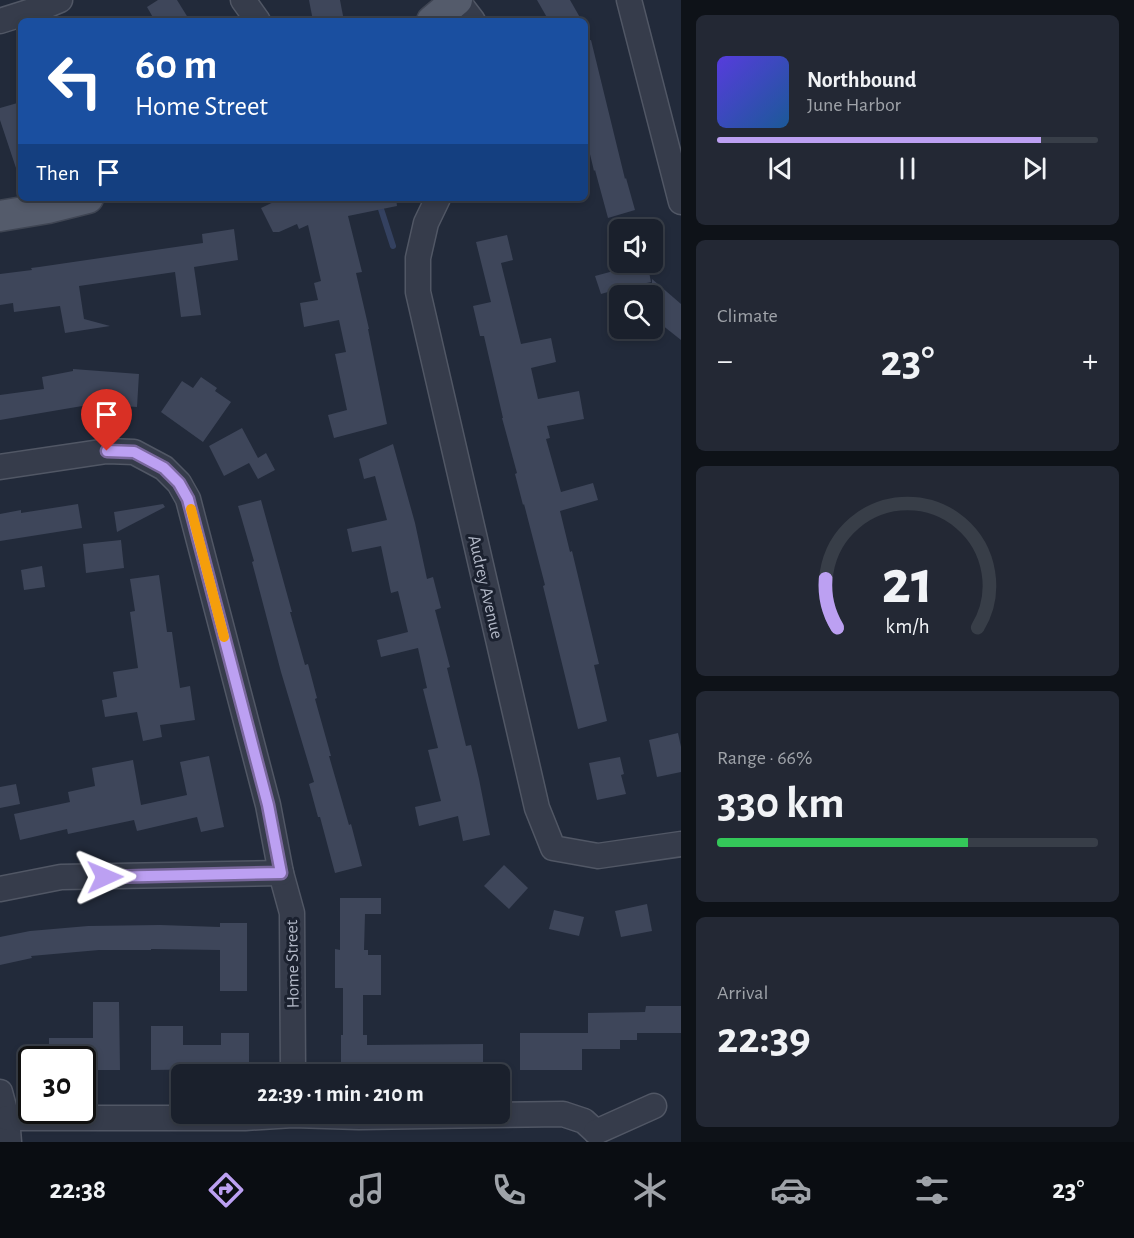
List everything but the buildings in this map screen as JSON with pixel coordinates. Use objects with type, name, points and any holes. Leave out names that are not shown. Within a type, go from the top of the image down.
[{"type":"main road","points":[[436,18],[457,0]]},
{"type":"main road","points":[[0,216],[76,201]]},
{"type":"street","points":[[0,21],[60,0]]},
{"type":"street","points":[[457,0],[471,18]]},
{"type":"street","points":[[629,0],[681,202]]},
{"type":"street","name":"Audrey Avenue","points":[[437,201],[426,223],[418,258],[418,292],[537,808],[553,848],[598,856],[681,844]]},
{"type":"street","name":"Home Street","points":[[0,467],[107,451],[134,452],[164,468],[179,483],[188,499],[268,805],[281,873],[292,913],[293,1064]]},
{"type":"street","points":[[0,889],[61,878],[281,873]]},
{"type":"street","points":[[0,1092],[7,1118],[9,1142]]},
{"type":"street","points":[[510,1115],[563,1114],[584,1121],[597,1137],[654,1106]]},
{"type":"street","points":[[7,1118],[171,1118]]},
{"type":"waterway","points":[[379,201],[393,246]]},
{"type":"slow traffic","points":[[191,509],[224,637]]},
{"type":"route","points":[[105,877],[281,873],[268,805],[188,499],[179,483],[164,468],[134,452],[107,451]]}]
